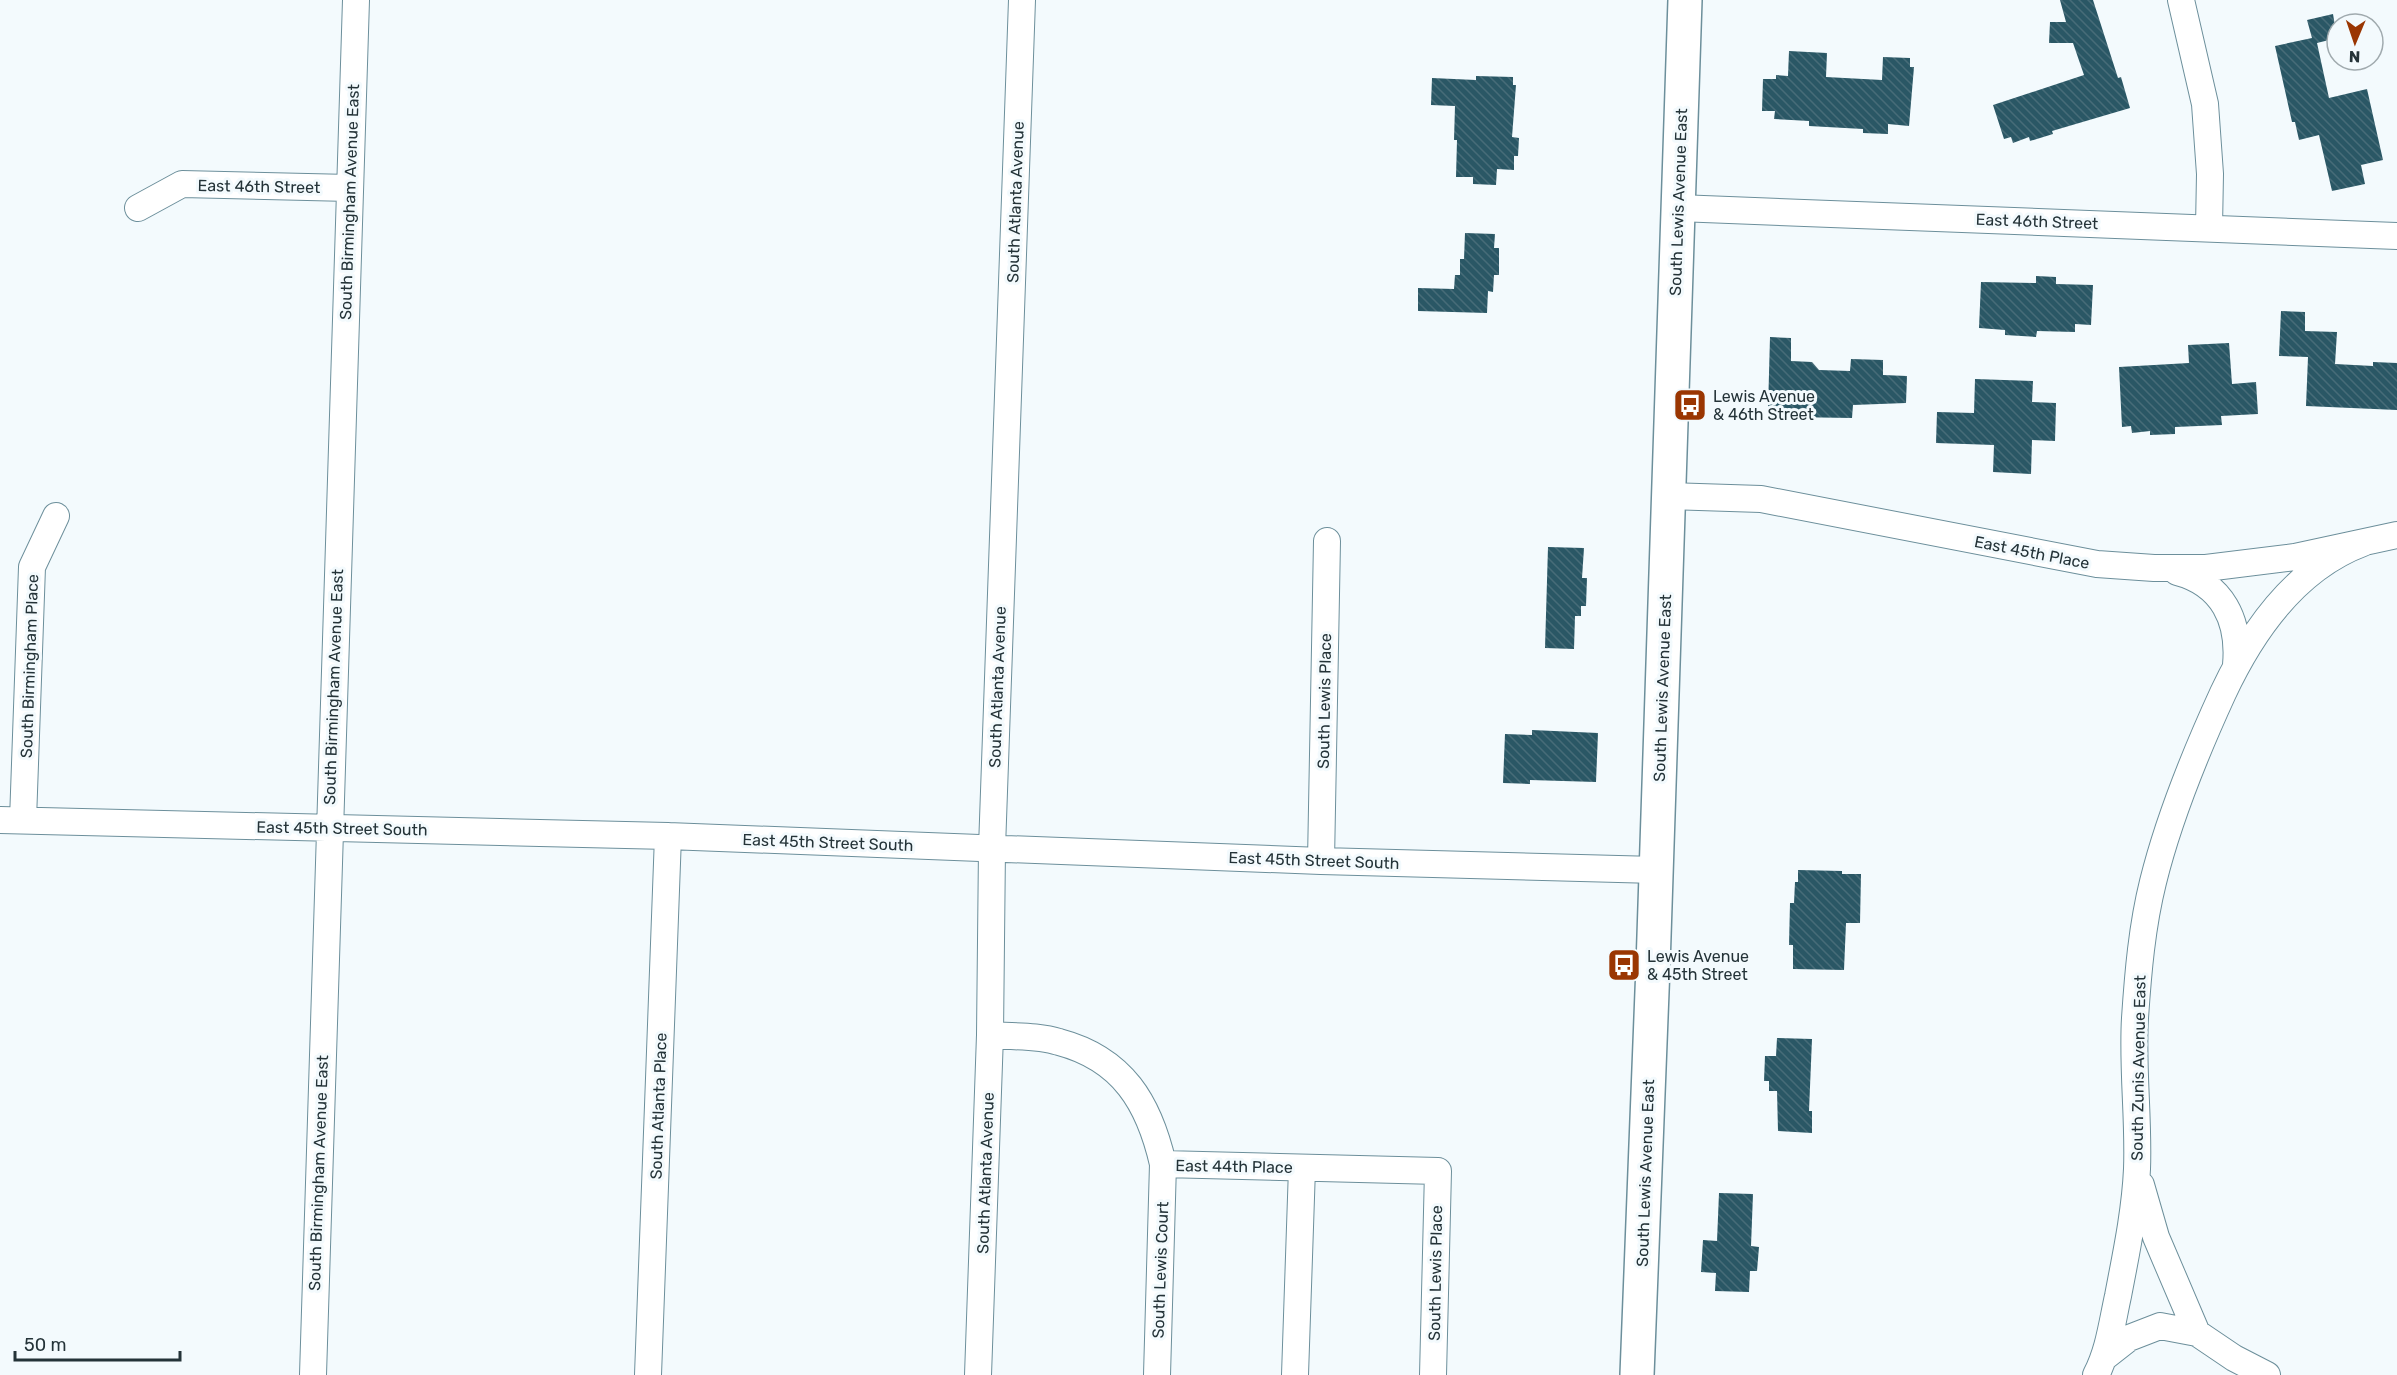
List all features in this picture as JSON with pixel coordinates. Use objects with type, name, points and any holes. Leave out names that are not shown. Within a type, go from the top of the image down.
[{"type":"main road","name":"South Lewis Avenue East","points":[[1637,1375],[1685,0]]},
{"type":"street","name":"South Birmingham Avenue East","points":[[312,1375],[356,0]]},
{"type":"street","name":"South Atlanta Avenue","points":[[978,1375],[990,1035],[992,848],[1022,0]]},
{"type":"street","points":[[2181,0],[2205,104],[2210,174],[2209,227]]},
{"type":"street","name":"East 46th Street","points":[[138,208],[182,184],[350,188]]},
{"type":"street","name":"East 46th Street","points":[[1678,208],[2397,236]]},
{"type":"street","name":"East 45th Place","points":[[1668,496],[1761,500],[2097,564],[2163,568],[2206,568],[2295,556],[2397,535]]},
{"type":"street","name":"South Birmingham Place","points":[[11,820],[32,567],[56,516]]},
{"type":"street","name":"South Lewis Place","points":[[1322,861],[1327,542]]},
{"type":"street","name":"South Zunis Avenue East","points":[[2101,1365],[2131,1231],[2137,1166],[2134,1098],[2135,1020],[2139,962],[2152,883],[2176,802],[2236,665],[2263,624],[2304,577],[2345,550],[2363,543]]},
{"type":"street","points":[[2163,568],[2192,576],[2206,584],[2221,599],[2236,632],[2236,665]]},
{"type":"street","name":"East 45th Street South","points":[[11,820],[668,836],[1322,861],[1656,870]]},
{"type":"street","name":"South Atlanta Place","points":[[648,1375],[668,836]]},
{"type":"street","name":"East 44th Place","points":[[990,1035],[1058,1041],[1108,1064],[1131,1086],[1145,1109],[1156,1135],[1163,1164],[1437,1171]]},
{"type":"street","name":"South Lewis Court","points":[[1156,1375],[1163,1164]]},
{"type":"street","points":[[2137,1166],[2156,1237],[2197,1333]]},
{"type":"street","points":[[1296,1375],[1302,1168]]},
{"type":"street","name":"South Lewis Place","points":[[1433,1375],[1437,1171]]},
{"type":"street","points":[[2101,1365],[2129,1338],[2160,1326],[2197,1333],[2234,1358],[2267,1375]]},
{"type":"building","points":[[2060,0],[2093,0],[2130,108],[2052,131],[2053,134],[2030,141],[2029,137],[2013,143],[2011,137],[2004,139],[1993,105],[2084,75],[2073,43],[2049,43],[2050,22],[2066,22]]},
{"type":"building","points":[[2325,16],[2325,41],[2317,43],[2329,98],[2367,89],[2383,160],[2361,165],[2365,184],[2332,191],[2319,135],[2299,140],[2295,122],[2292,122],[2275,46],[2312,38],[2307,20]]},
{"type":"building","points":[[1789,51],[1827,53],[1826,77],[1882,80],[1883,57],[1910,58],[1910,67],[1914,67],[1909,126],[1888,124],[1888,134],[1863,133],[1863,129],[1809,126],[1809,121],[1774,119],[1775,111],[1762,111],[1763,79],[1776,79],[1776,75],[1788,76]]},
{"type":"building","points":[[1476,76],[1513,77],[1513,85],[1516,85],[1512,137],[1519,138],[1518,156],[1514,156],[1514,170],[1497,169],[1496,185],[1473,184],[1473,177],[1456,177],[1455,106],[1431,105],[1432,78],[1476,80]]},
{"type":"building","points":[[1465,233],[1495,234],[1494,248],[1499,248],[1499,275],[1494,275],[1493,292],[1488,291],[1487,313],[1418,311],[1418,288],[1454,289],[1455,275],[1460,275],[1460,259],[1464,259]]},
{"type":"building","points":[[2036,276],[2056,277],[2056,284],[2093,285],[2091,325],[2075,324],[2075,332],[2037,331],[2036,337],[2005,335],[2005,330],[1979,328],[1981,282],[2036,283]]},
{"type":"building","points":[[2281,311],[2305,312],[2305,331],[2337,332],[2335,364],[2373,366],[2373,362],[2397,363],[2397,410],[2306,406],[2308,357],[2279,356]]},
{"type":"building","points":[[1770,337],[1791,338],[1791,361],[1812,362],[1819,370],[1850,371],[1851,359],[1883,360],[1883,375],[1907,376],[1906,403],[1853,405],[1852,418],[1788,417],[1788,411],[1768,410]]},
{"type":"building","points":[[2229,343],[2232,384],[2256,382],[2258,414],[2221,416],[2222,425],[2175,427],[2175,434],[2150,435],[2150,431],[2132,433],[2131,426],[2122,427],[2119,367],[2189,363],[2188,345]]},
{"type":"building","points":[[1975,379],[2033,381],[2032,402],[2056,403],[2055,441],[2032,440],[2031,474],[1993,472],[1994,445],[1936,443],[1937,412],[1974,413]]},
{"type":"building","points":[[1548,547],[1584,548],[1582,578],[1587,578],[1586,606],[1581,606],[1581,616],[1575,616],[1574,649],[1545,648]]},
{"type":"building","points":[[1532,730],[1598,733],[1596,782],[1530,780],[1530,784],[1503,783],[1505,734],[1532,735]]},
{"type":"building","points":[[1798,870],[1861,874],[1860,923],[1846,923],[1844,970],[1793,969],[1793,945],[1789,945],[1790,903],[1794,903]]},
{"type":"building","points":[[1777,1038],[1812,1039],[1809,1111],[1812,1111],[1812,1133],[1778,1131],[1777,1091],[1769,1091],[1769,1081],[1764,1081],[1765,1056],[1776,1056]]},
{"type":"building","points":[[1719,1193],[1753,1194],[1751,1246],[1759,1247],[1757,1271],[1750,1271],[1749,1292],[1715,1291],[1716,1273],[1701,1272],[1703,1240],[1717,1241]]},
{"type":"place","name":"Lewis Avenue & 46th Street","points":[[1690,405]]},
{"type":"place","name":"Lewis Avenue & 45th Street","points":[[1624,965]]}]
